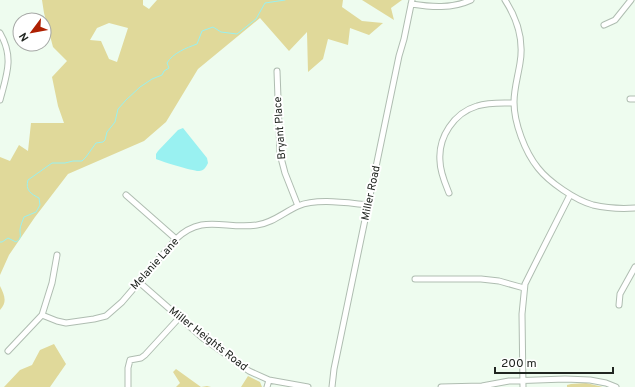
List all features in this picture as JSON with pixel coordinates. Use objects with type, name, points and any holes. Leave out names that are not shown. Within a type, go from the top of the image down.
[{"type":"street","points":[[412,2],[428,6],[451,6],[464,4],[471,0]]},
{"type":"street","points":[[505,0],[516,19],[522,42],[514,103],[516,119],[523,141],[538,168],[557,186],[570,195],[592,205],[619,209],[635,208]]},
{"type":"street","points":[[604,25],[615,20],[631,0]]},
{"type":"street","name":"Miller Road","points":[[332,387],[334,369],[368,205],[399,56],[412,2]]},
{"type":"street","points":[[0,32],[7,47],[9,60],[0,100]]},
{"type":"street","name":"Bryant Place","points":[[277,71],[280,154],[285,173],[298,206]]},
{"type":"street","points":[[449,193],[443,178],[440,160],[443,139],[451,124],[462,113],[477,106],[494,103],[514,103]]},
{"type":"street","points":[[523,387],[522,314],[524,288],[531,270],[570,195]]},
{"type":"street","points":[[126,196],[176,239]]},
{"type":"street","name":"Melanie Lane","points":[[42,315],[64,323],[100,318],[111,312],[176,239],[186,231],[199,225],[211,224],[248,226],[264,224],[278,218],[298,206],[316,202],[368,205]]},
{"type":"street","points":[[8,351],[42,315],[52,283],[57,255]]},
{"type":"street","points":[[619,305],[620,294],[635,267]]},
{"type":"street","points":[[415,279],[481,279],[499,281],[524,288]]},
{"type":"street","name":"Miller Heights Road","points":[[139,282],[204,339],[254,375],[269,380],[308,387]]},
{"type":"street","points":[[128,387],[128,368],[130,360],[141,358],[145,355],[179,318]]},
{"type":"street","points":[[441,387],[482,386],[523,380],[585,379],[606,383],[616,387]]},
{"type":"street","points":[[267,387],[269,380]]},
{"type":"shaded area","points":[[42,0],[143,0],[143,5],[149,9],[157,0],[343,0],[342,7],[362,21],[383,23],[369,35],[350,28],[348,45],[328,39],[323,59],[308,72],[307,32],[289,51],[260,18],[198,69],[166,122],[144,141],[68,174],[35,217],[9,255],[0,275],[0,157],[10,161],[19,145],[28,151],[31,123],[64,123],[58,106],[52,77],[67,61],[53,47],[52,12],[44,12]],"holes":[[[109,23],[128,28],[117,62],[109,59],[101,41],[90,40],[97,28]]]},
{"type":"shaded area","points":[[362,0],[402,0],[391,8],[394,20]]},
{"type":"shaded area","points":[[0,286],[5,301],[0,310]]},
{"type":"shaded area","points":[[54,344],[66,364],[50,387],[4,387],[20,370],[32,365],[40,350]]},
{"type":"shaded area","points":[[176,369],[201,387],[176,387],[180,383],[173,372]]},
{"type":"shaded area","points":[[248,376],[260,382],[262,387],[241,387]]},
{"type":"shaded area","points":[[586,383],[603,387],[567,387],[567,385],[571,384]]},
{"type":"water","points":[[183,128],[207,158],[208,163],[202,170],[192,170],[156,159],[156,154],[158,151],[178,130]]},
{"type":"waterway","points":[[0,242],[8,238],[16,242],[18,241],[20,237],[20,228],[24,217],[36,212],[40,205],[39,198],[28,189],[28,180],[52,163],[82,161],[96,143],[103,142],[105,140],[107,132],[115,122],[118,109],[126,100],[140,87],[152,79],[162,75],[164,71],[169,68],[167,63],[173,56],[184,49],[197,44],[202,31],[213,27],[221,32],[237,34],[256,19],[265,3],[285,0]]}]
